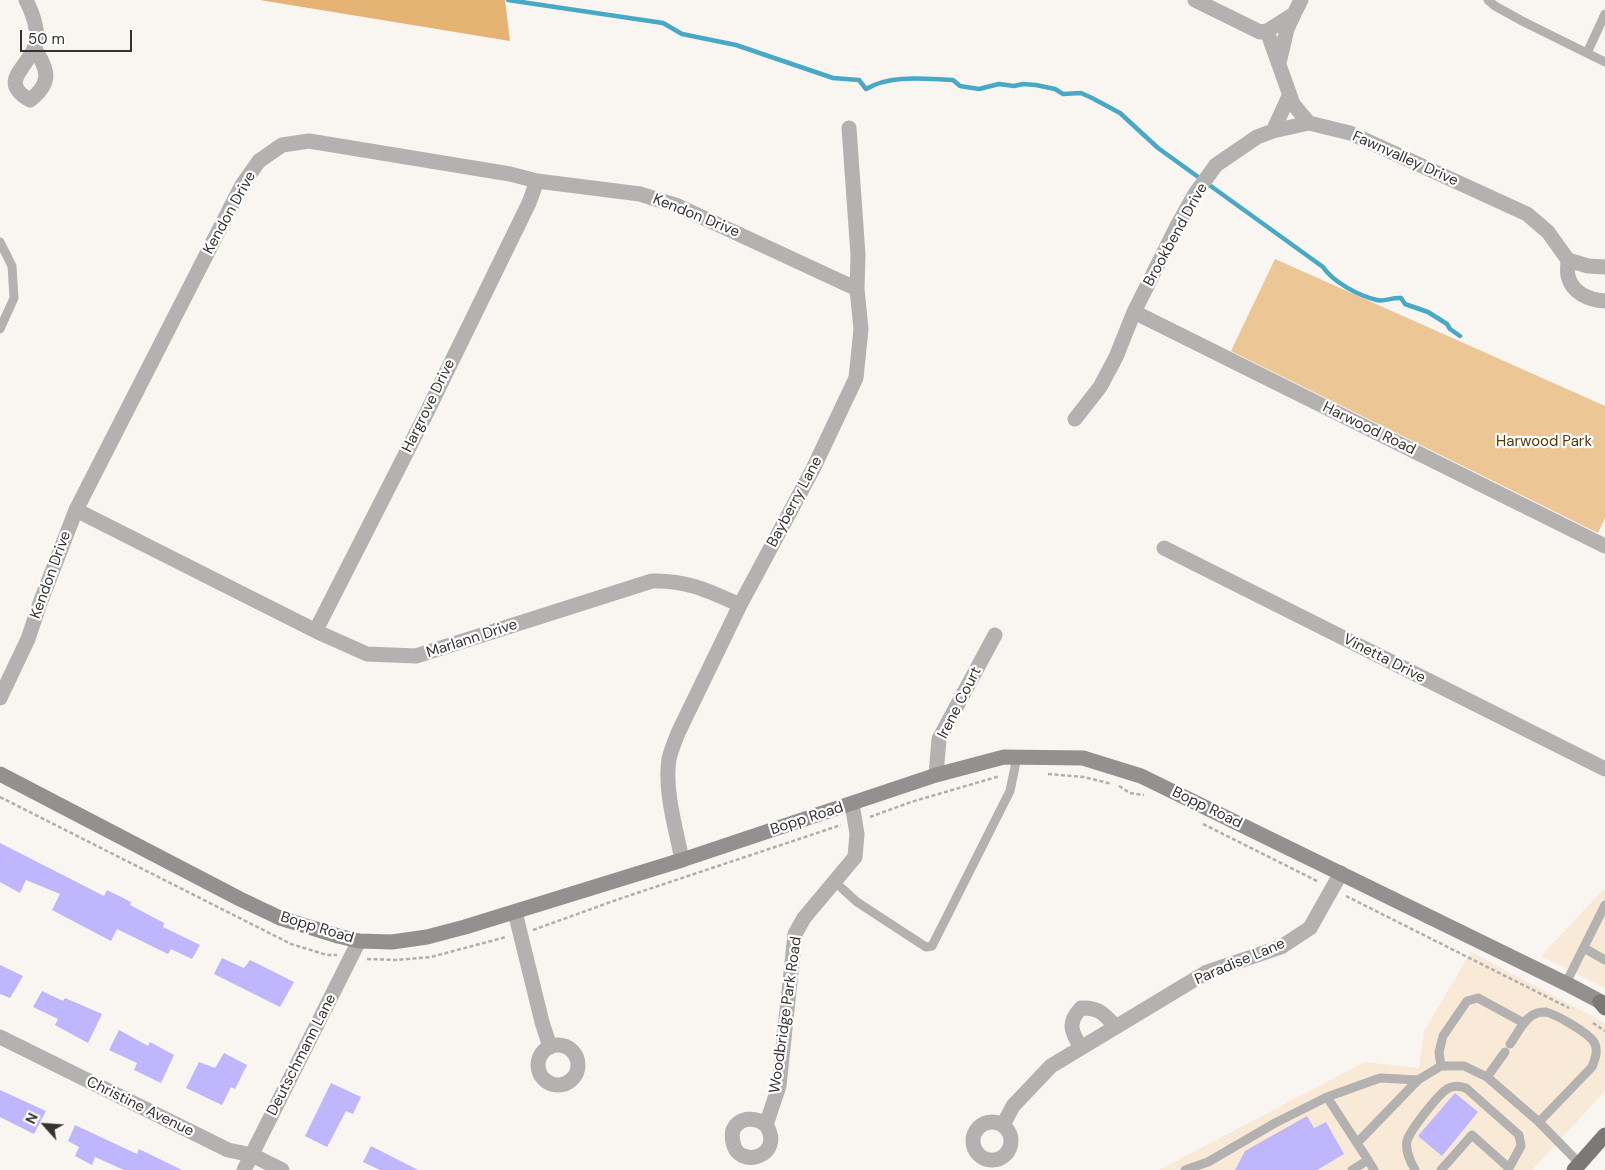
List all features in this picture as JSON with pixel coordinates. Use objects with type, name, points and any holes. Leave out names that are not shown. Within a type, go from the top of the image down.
[{"type":"main road","points":[[1577,1167],[1605,1135]]},
{"type":"street","points":[[26,0],[37,31],[34,48]]},
{"type":"street","points":[[1195,0],[1260,32],[1267,31],[1294,14]]},
{"type":"street","points":[[1279,63],[1287,29],[1301,0]]},
{"type":"street","points":[[1267,31],[1289,96],[1293,104],[1309,123]]},
{"type":"street","points":[[1274,131],[1289,96]]},
{"type":"street","name":"Brookbend Drive","points":[[1075,419],[1100,386],[1116,357],[1134,312],[1195,194],[1216,166],[1257,137],[1309,123]]},
{"type":"street","name":"Fawnvalley Drive","points":[[1309,123],[1350,133],[1527,214],[1548,232],[1568,260],[1568,276],[1576,290],[1586,298],[1605,301]]},
{"type":"street","name":"Bayberry Lane","points":[[682,860],[669,792],[669,761],[678,733],[740,605],[813,469],[856,378],[861,329],[857,289],[858,255],[849,128]]},
{"type":"street","name":"Kendon Drive","points":[[0,698],[28,639],[76,510],[242,185],[260,161],[282,145],[309,141],[510,174],[537,181],[640,194],[678,206],[857,289]]},
{"type":"street","name":"Hargrove Drive","points":[[316,630],[428,409],[529,203],[537,181]]},
{"type":"street","points":[[1568,260],[1588,266],[1605,266]]},
{"type":"street","name":"Harwood Road","points":[[1134,312],[1605,546]]},
{"type":"street","name":"Marlann Drive","points":[[76,510],[367,654],[416,656],[652,581],[667,581],[695,586],[740,605]]},
{"type":"street","name":"Vinetta Drive","points":[[1164,548],[1605,769]]},
{"type":"street","name":"Irene Court","points":[[936,775],[939,739],[995,635]]},
{"type":"street","name":"Bopp Road","points":[[0,774],[240,899],[288,920],[359,941],[392,942],[427,937],[516,912],[682,860],[936,775],[1004,757],[1083,758],[1141,776],[1566,983],[1603,1005]]},
{"type":"street","name":"Woodbridge Park Road","points":[[766,1125],[779,1086],[795,934],[804,918],[855,857],[857,834],[852,804]]},
{"type":"street","name":"Paradise Lane","points":[[1003,1125],[1013,1106],[1051,1066],[1207,972],[1282,947],[1310,928],[1341,873]]},
{"type":"street","points":[[516,912],[542,1022],[550,1047]]},
{"type":"street","name":"Deutschmann Lane","points":[[244,1170],[359,941]]},
{"type":"street","points":[[1081,1048],[1075,1038],[1072,1026],[1073,1016],[1081,1008],[1092,1007],[1102,1012],[1116,1027]]},
{"type":"street","name":"Christine Avenue","points":[[0,1037],[228,1150],[252,1155],[282,1170]]},
{"type":"lane","points":[[1488,0],[1509,14],[1605,62]]},
{"type":"lane","points":[[1587,53],[1605,14]]},
{"type":"lane","points":[[0,242],[12,266],[14,298],[0,329]]},
{"type":"lane","points":[[835,882],[857,902],[926,946],[932,946],[1010,791],[1017,757]]},
{"type":"lane","points":[[1566,983],[1604,909]]},
{"type":"lane","points":[[1584,948],[1605,960]]},
{"type":"lane","points":[[1441,1066],[1439,1052],[1443,1036],[1467,1002],[1478,998],[1524,1023]]},
{"type":"lane","points":[[1487,1077],[1524,1023],[1533,1014],[1544,1012],[1556,1016],[1588,1036],[1595,1044],[1596,1055],[1592,1067],[1539,1122]]},
{"type":"lane","points":[[1357,1143],[1418,1080],[1441,1066],[1464,1066],[1487,1077],[1539,1122],[1577,1167]]},
{"type":"lane","points":[[1185,1170],[1208,1162],[1275,1123],[1327,1097],[1380,1078],[1418,1080]]},
{"type":"lane","points":[[1415,1170],[1408,1159],[1407,1142],[1414,1127],[1446,1089],[1456,1086],[1466,1088],[1519,1135],[1521,1146],[1508,1169],[1472,1135],[1440,1170]]},
{"type":"lane","points":[[1327,1097],[1374,1170]]},
{"type":"lane","points":[[1352,1170],[1368,1160]]},
{"type":"path","points":[[0,797],[291,944],[327,955],[396,960],[431,957],[521,934],[619,899],[911,802],[1003,775],[1014,774]]},
{"type":"path","points":[[1047,774],[1084,778],[1118,786],[1130,792],[1147,796]]},
{"type":"path","points":[[1200,823],[1560,1002],[1575,1012]]},
{"type":"path","points":[[1590,1021],[1605,1031]]},
{"type":"shaded area","points":[[260,0],[505,0],[510,41]]},
{"type":"shaded area","points":[[1603,890],[1605,891],[1605,988],[1541,956]]},
{"type":"shaded area","points":[[1471,952],[1605,1023],[1605,1091],[1532,1170],[1159,1170],[1365,1062],[1419,1068],[1424,1031]]},
{"type":"green space","name":"Harwood Park","points":[[1275,259],[1605,406],[1605,518],[1598,533],[1231,351]]},
{"type":"building","points":[[0,843],[104,896],[107,890],[131,902],[130,905],[164,923],[163,927],[200,945],[192,959],[171,949],[168,954],[117,929],[111,941],[52,910],[60,894],[26,880],[20,893],[0,882]]},
{"type":"building","points":[[222,958],[244,968],[250,960],[294,982],[280,1007],[214,974]]},
{"type":"building","points":[[0,965],[23,976],[10,998],[0,994]]},
{"type":"building","points":[[42,991],[63,1001],[65,998],[102,1014],[88,1043],[55,1025],[58,1019],[33,1007]]},
{"type":"building","points":[[119,1030],[148,1046],[150,1042],[174,1055],[161,1083],[134,1070],[137,1063],[109,1050]]},
{"type":"building","points":[[224,1053],[247,1065],[235,1089],[231,1087],[222,1105],[186,1088],[199,1062],[215,1068]]},
{"type":"building","points":[[331,1083],[361,1097],[353,1114],[346,1111],[327,1147],[305,1136]]},
{"type":"building","points":[[0,1090],[46,1111],[34,1134],[0,1117]]},
{"type":"building","points":[[1455,1093],[1478,1112],[1442,1156],[1418,1136]]},
{"type":"building","points":[[1307,1116],[1314,1128],[1326,1122],[1344,1154],[1317,1170],[1235,1170],[1245,1151]]},
{"type":"building","points":[[75,1125],[137,1154],[139,1149],[182,1170],[124,1170],[95,1157],[92,1165],[75,1156],[79,1147],[68,1141]]},
{"type":"building","points":[[371,1146],[418,1170],[380,1170],[363,1162]]},
{"type":"waterway","points":[[508,0],[663,23],[682,34],[736,45],[833,78],[859,80],[866,89],[886,81],[920,78],[953,80],[960,86],[979,89],[999,84],[1014,86],[1023,84],[1055,89],[1063,94],[1081,93],[1120,113],[1158,148],[1323,267],[1327,273],[1340,283],[1355,292],[1377,300],[1401,298],[1405,304],[1428,312],[1447,324],[1450,329],[1460,336]]}]
